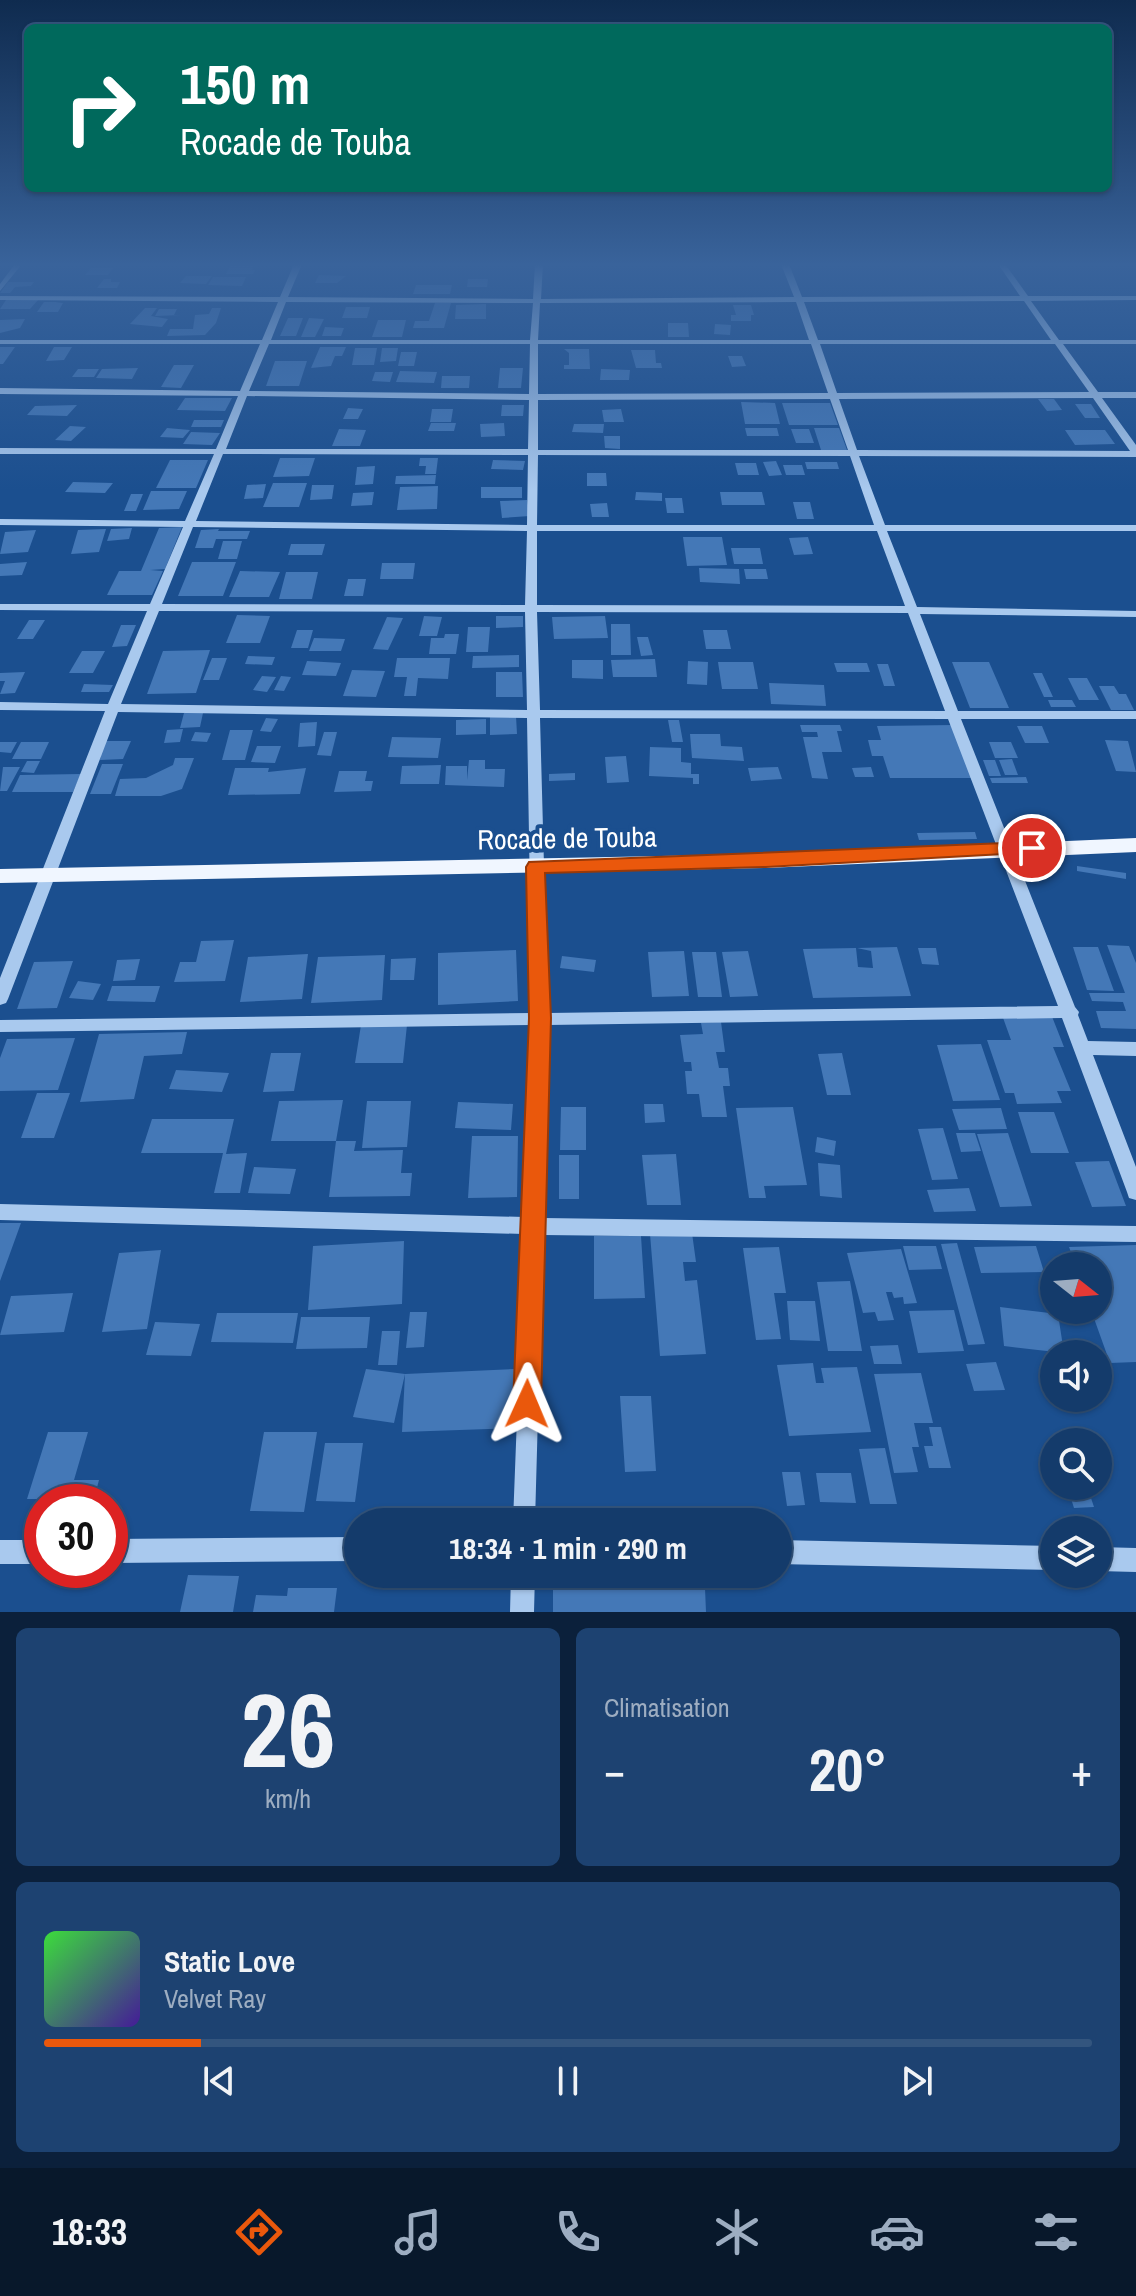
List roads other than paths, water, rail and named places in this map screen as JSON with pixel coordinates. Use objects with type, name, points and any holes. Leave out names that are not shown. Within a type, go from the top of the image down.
[{"type":"main road","name":"Rocade de Touba","points":[[0,876],[766,861],[1006,848],[1136,845]]},
{"type":"street","points":[[1054,339],[1136,453]]},
{"type":"street","points":[[0,342],[1136,342]]},
{"type":"street","points":[[0,999],[113,707],[192,523],[264,342]]},
{"type":"street","points":[[524,1508],[540,1018],[531,611],[534,342]]},
{"type":"street","points":[[816,342],[879,525],[1071,1012],[1136,1192]]},
{"type":"street","points":[[0,391],[534,397],[1136,395]]},
{"type":"street","points":[[0,451],[1136,453]]},
{"type":"street","points":[[0,522],[532,528],[879,525],[1136,528]]},
{"type":"street","points":[[0,607],[915,610],[1136,614]]},
{"type":"street","points":[[0,706],[532,714],[1136,715]]},
{"type":"street","points":[[0,1026],[1071,1012]]},
{"type":"street","points":[[1083,1048],[1136,1049]]},
{"type":"street","points":[[0,1212],[532,1226],[1136,1234]]},
{"type":"street","points":[[128,1551],[344,1549]]},
{"type":"street","points":[[0,1552],[24,1552]]},
{"type":"street","points":[[792,1552],[1040,1558]]},
{"type":"street","points":[[1112,1559],[1136,1560]]},
{"type":"street","points":[[522,1612],[523,1588]]}]
